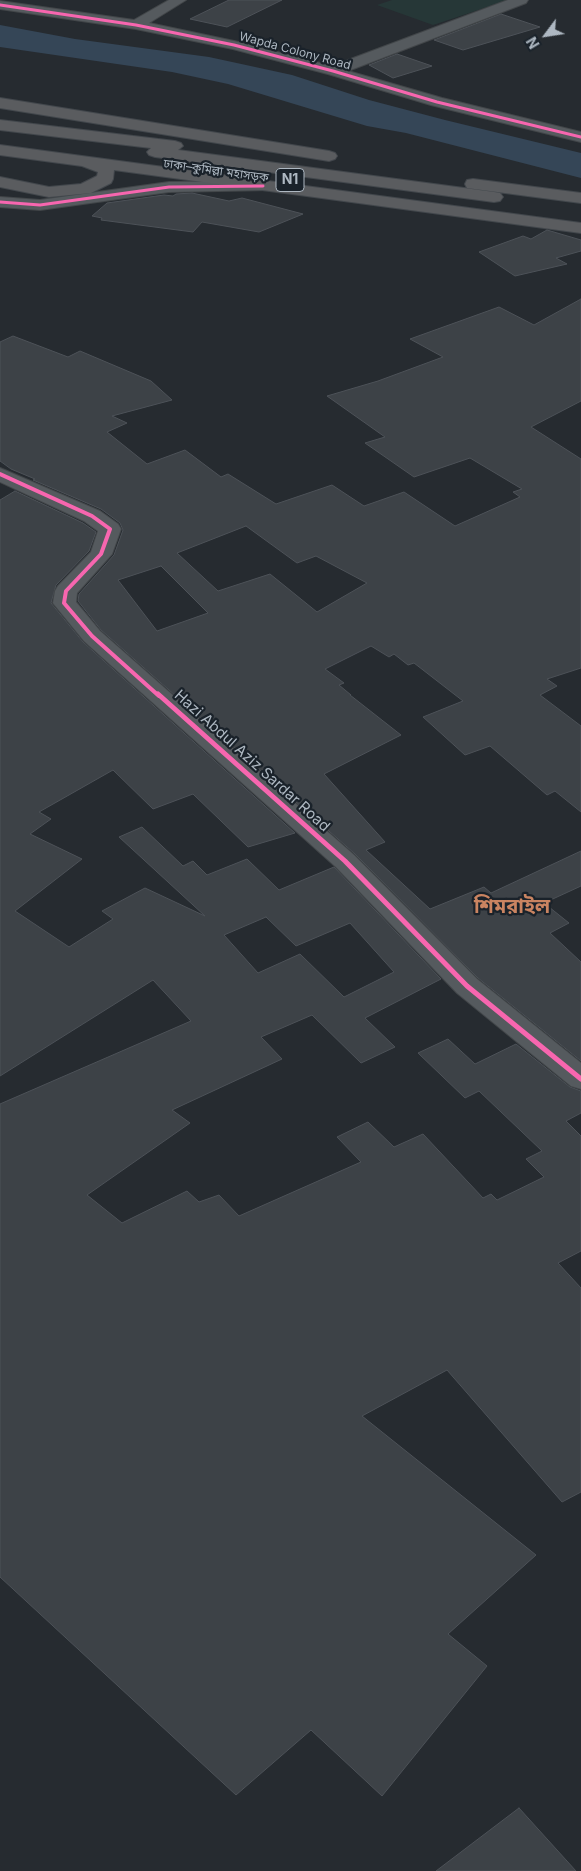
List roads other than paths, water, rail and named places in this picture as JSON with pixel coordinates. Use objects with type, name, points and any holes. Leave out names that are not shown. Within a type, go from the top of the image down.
[{"type":"highway","points":[[0,103],[348,160]]},
{"type":"highway","points":[[0,125],[581,198]]},
{"type":"highway","name":"ঢাকা–কুমিল্লা মহাসড়ক","points":[[0,133],[222,160],[581,209]]},
{"type":"highway","name":"ঢাকা–কুমিল্লা মহাসড়ক","points":[[0,142],[581,219]]},
{"type":"highway","points":[[0,150],[581,228]]},
{"type":"highway","points":[[0,182],[38,190],[61,192],[85,189],[104,179],[106,171],[103,168],[81,160]]},
{"type":"highway","points":[[397,168],[483,185]]},
{"type":"street","points":[[136,25],[179,0]]},
{"type":"street","points":[[334,71],[521,0]]},
{"type":"street","name":"Wapda Colony Road","points":[[0,5],[136,25],[234,45],[334,71],[437,102],[581,137]]},
{"type":"street","points":[[0,202],[40,205],[169,187],[263,186]]},
{"type":"street","name":"Hazi Abdul Aziz Sardar Road","points":[[0,474],[92,516],[110,529],[101,554],[66,591],[64,603],[92,636],[345,861],[467,986],[581,1079]]},
{"type":"water","points":[[0,25],[75,39],[209,57],[292,75],[369,100],[581,153],[581,178],[406,133],[367,126],[228,84],[172,72],[0,47]]},
{"type":"district","name":"শিমরাইল","points":[[512,907]]}]
